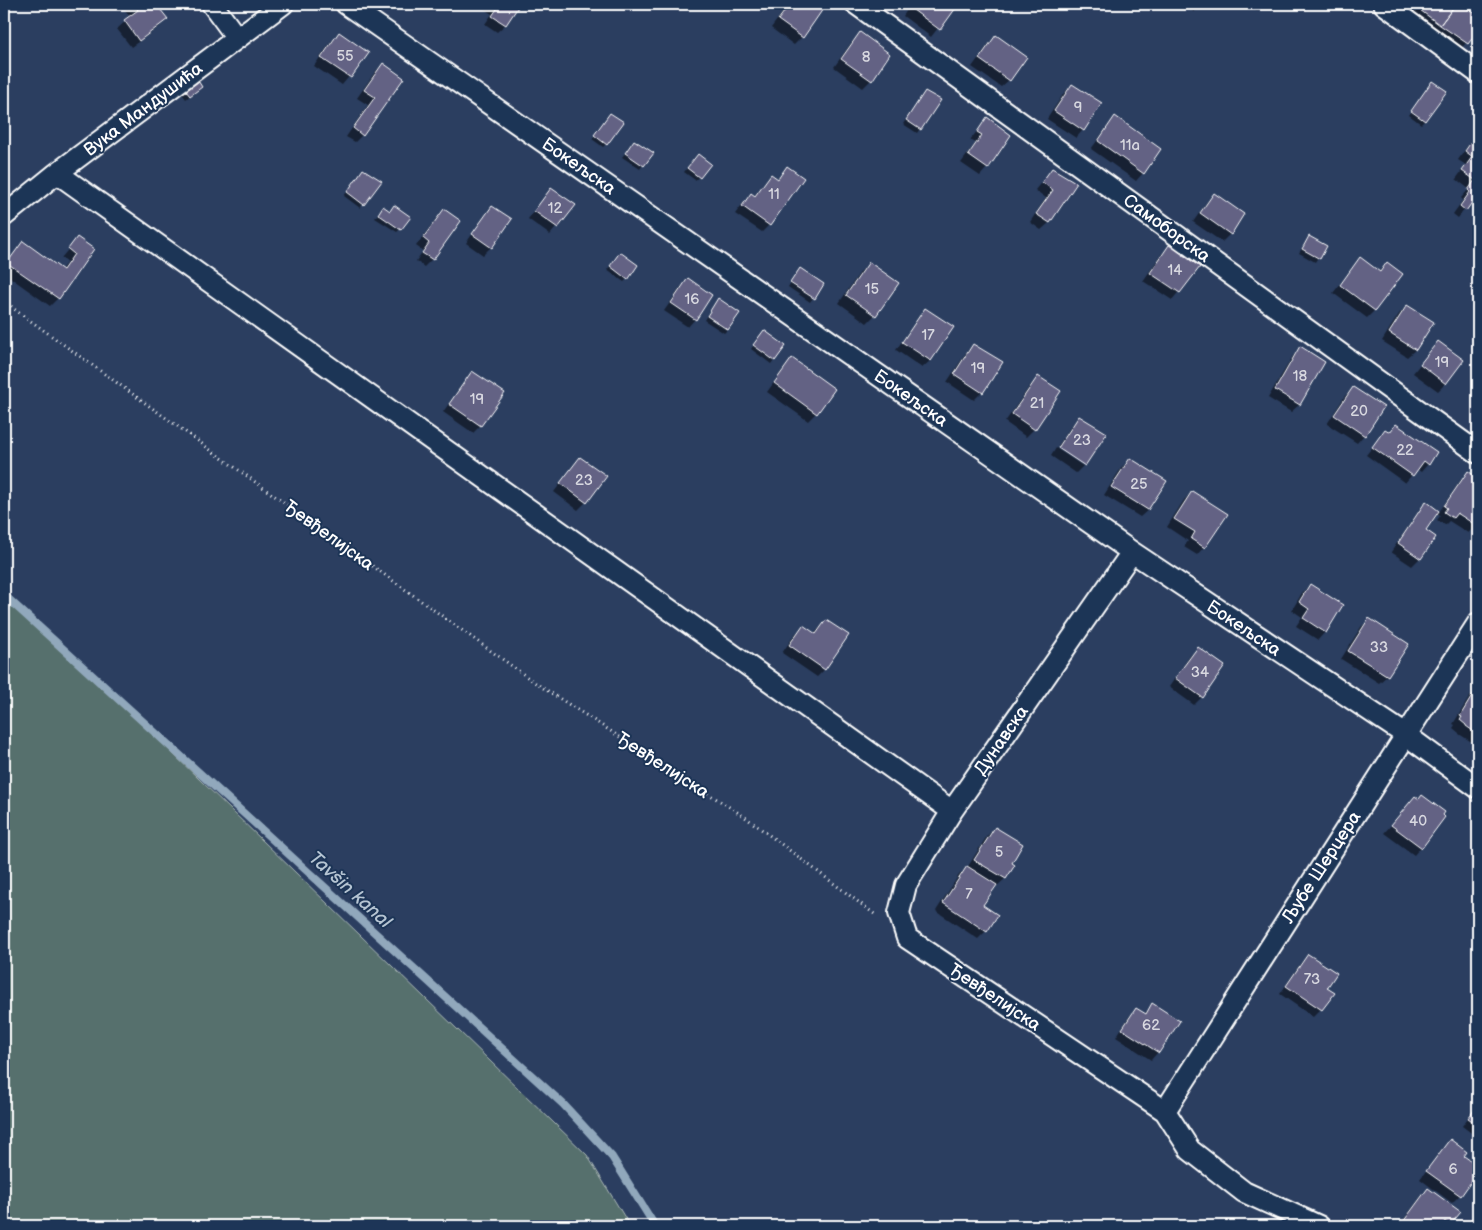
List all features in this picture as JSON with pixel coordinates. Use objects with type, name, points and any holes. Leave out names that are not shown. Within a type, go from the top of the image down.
[{"type":"street","points":[[212,4],[237,38]]},
{"type":"street","name":"Вука Мандушића","points":[[4,216],[57,173],[283,4]]},
{"type":"street","name":"Бокељска","points":[[346,4],[1132,552],[1406,735],[1478,788]]},
{"type":"street","name":"Самоборска","points":[[856,4],[1478,453]]},
{"type":"street","points":[[1384,4],[1478,73]]},
{"type":"street","points":[[57,173],[952,811]]},
{"type":"street","name":"Дунавска","points":[[907,938],[899,913],[906,885],[952,811],[1132,552]]},
{"type":"street","name":"Љубе Шерцера","points":[[1165,1111],[1478,623]]},
{"type":"street","name":"Ђевђелијска","points":[[907,938],[1165,1111],[1190,1150],[1244,1192],[1318,1226]]},
{"type":"path","name":"Ђевђелијска","points":[[4,299],[537,684],[745,818],[907,938]]},
{"type":"green space","points":[[4,590],[587,1155],[630,1226],[4,1226]]},
{"type":"building","points":[[133,4],[156,4],[168,19],[139,41],[124,20],[138,10]]},
{"type":"building","points":[[496,4],[520,4],[506,25],[492,16],[499,6]]},
{"type":"building","points":[[790,4],[815,4],[823,9],[803,38],[778,20]]},
{"type":"building","points":[[912,4],[958,5],[940,30],[909,7]]},
{"type":"building","points":[[1412,4],[1456,4],[1440,25]]},
{"type":"building","points":[[1456,4],[1462,4],[1478,16],[1478,31],[1468,44],[1440,25]]},
{"type":"building","points":[[339,32],[369,53],[351,78],[321,58]]},
{"type":"building","points":[[860,32],[890,54],[872,81],[841,59]]},
{"type":"building","points":[[996,35],[1027,57],[1010,81],[979,59]]},
{"type":"building","points":[[383,63],[404,78],[363,136],[353,128],[375,97],[364,90]]},
{"type":"building","points":[[195,76],[202,87],[190,96],[182,86]]},
{"type":"building","points":[[1432,81],[1447,91],[1425,121],[1411,111]]},
{"type":"building","points":[[1072,84],[1102,103],[1084,131],[1054,111]]},
{"type":"building","points":[[925,91],[941,100],[921,130],[906,120]]},
{"type":"building","points":[[610,113],[624,122],[607,145],[594,135]]},
{"type":"building","points":[[1115,116],[1161,149],[1144,174],[1098,141]]},
{"type":"building","points":[[987,117],[1011,135],[988,169],[968,155],[982,135],[977,132]]},
{"type":"building","points":[[1478,132],[1478,161],[1465,151]]},
{"type":"building","points":[[634,140],[654,153],[644,166],[625,153]]},
{"type":"building","points":[[698,154],[711,164],[700,178],[687,168]]},
{"type":"building","points":[[1472,157],[1478,161],[1478,194],[1466,211],[1460,206],[1470,192],[1468,190],[1475,180],[1462,171]]},
{"type":"building","points":[[787,166],[804,178],[770,226],[742,206],[751,193],[755,196],[771,174],[778,179]]},
{"type":"building","points":[[1052,168],[1077,183],[1050,223],[1036,214],[1053,190],[1042,182]]},
{"type":"building","points":[[363,169],[382,181],[364,205],[347,192]]},
{"type":"building","points":[[551,188],[576,205],[558,228],[534,211]]},
{"type":"building","points":[[1214,193],[1244,214],[1231,235],[1200,213]]},
{"type":"building","points":[[394,205],[411,217],[401,230],[378,214],[383,206],[390,211]]},
{"type":"building","points":[[492,206],[512,219],[492,248],[472,234]]},
{"type":"building","points":[[444,209],[461,221],[433,260],[422,253],[429,243],[423,238]]},
{"type":"building","points":[[1309,236],[1327,246],[1320,259],[1302,249]]},
{"type":"building","points":[[77,237],[94,249],[59,299],[7,263],[23,241],[63,270],[74,254],[68,249]]},
{"type":"building","points":[[1169,245],[1200,267],[1180,293],[1150,273]]},
{"type":"building","points":[[620,252],[638,265],[628,280],[610,266]]},
{"type":"building","points":[[1360,257],[1380,272],[1387,262],[1403,274],[1375,311],[1340,285]]},
{"type":"building","points":[[869,262],[899,283],[876,316],[846,295]]},
{"type":"building","points":[[800,268],[824,284],[815,299],[790,283]]},
{"type":"building","points":[[688,278],[712,295],[696,320],[671,303]]},
{"type":"building","points":[[718,298],[740,313],[728,330],[707,316]]},
{"type":"building","points":[[1407,305],[1434,322],[1416,350],[1389,333]]},
{"type":"building","points":[[925,308],[954,327],[931,361],[902,342]]},
{"type":"building","points":[[764,330],[786,346],[775,361],[753,345]]},
{"type":"building","points":[[1438,341],[1464,360],[1446,384],[1420,364]]},
{"type":"building","points":[[973,344],[1003,362],[983,393],[954,374]]},
{"type":"building","points":[[1300,346],[1325,362],[1300,405],[1275,390]]},
{"type":"building","points":[[792,358],[835,389],[817,414],[774,383]]},
{"type":"building","points":[[472,371],[505,393],[481,426],[449,404]]},
{"type":"building","points":[[1038,376],[1061,391],[1035,430],[1012,414]]},
{"type":"building","points":[[1353,387],[1384,407],[1365,436],[1334,415]]},
{"type":"building","points":[[1079,416],[1107,433],[1085,466],[1058,448]]},
{"type":"building","points":[[1396,424],[1437,452],[1429,465],[1424,461],[1413,476],[1372,447],[1385,429],[1390,432]]},
{"type":"building","points":[[580,457],[607,476],[587,503],[560,483]]},
{"type":"building","points":[[1130,458],[1167,481],[1148,510],[1111,487]]},
{"type":"building","points":[[1468,471],[1478,478],[1477,526],[1457,513],[1453,518],[1444,512],[1447,508],[1444,506]]},
{"type":"building","points":[[1192,491],[1228,514],[1205,548],[1191,539],[1195,532],[1174,519]]},
{"type":"building","points":[[1426,501],[1439,511],[1426,530],[1436,537],[1421,559],[1398,543]]},
{"type":"building","points":[[1310,584],[1343,605],[1326,633],[1303,618],[1309,609],[1299,602]]},
{"type":"building","points":[[1369,618],[1409,644],[1388,676],[1348,651]]},
{"type":"building","points":[[826,620],[849,635],[825,670],[789,645],[803,625],[816,634]]},
{"type":"building","points":[[1198,647],[1225,666],[1203,698],[1175,678]]},
{"type":"building","points":[[1477,688],[1478,730],[1476,733],[1460,720],[1462,717],[1460,716]]},
{"type":"building","points":[[1422,795],[1445,812],[1443,815],[1445,817],[1422,848],[1391,825],[1415,796],[1419,799]]},
{"type":"building","points":[[995,827],[1023,844],[1012,863],[1015,865],[1006,879],[974,860]]},
{"type":"building","points":[[967,866],[997,885],[983,905],[998,915],[987,932],[943,903]]},
{"type":"building","points":[[1308,954],[1337,973],[1327,988],[1335,993],[1322,1010],[1286,986]]},
{"type":"building","points":[[1152,1003],[1180,1021],[1159,1053],[1122,1029],[1136,1008],[1146,1014]]},
{"type":"building","points":[[1478,1105],[1478,1125],[1468,1118]]},
{"type":"building","points":[[1450,1139],[1467,1152],[1464,1156],[1478,1166],[1478,1172],[1461,1196],[1426,1171]]},
{"type":"building","points":[[1428,1188],[1461,1212],[1450,1225],[1445,1221],[1441,1226],[1409,1226],[1403,1222]]},
{"type":"waterway","name":"Tavšin kanal","points":[[4,595],[563,1104],[612,1157],[655,1226]]}]
